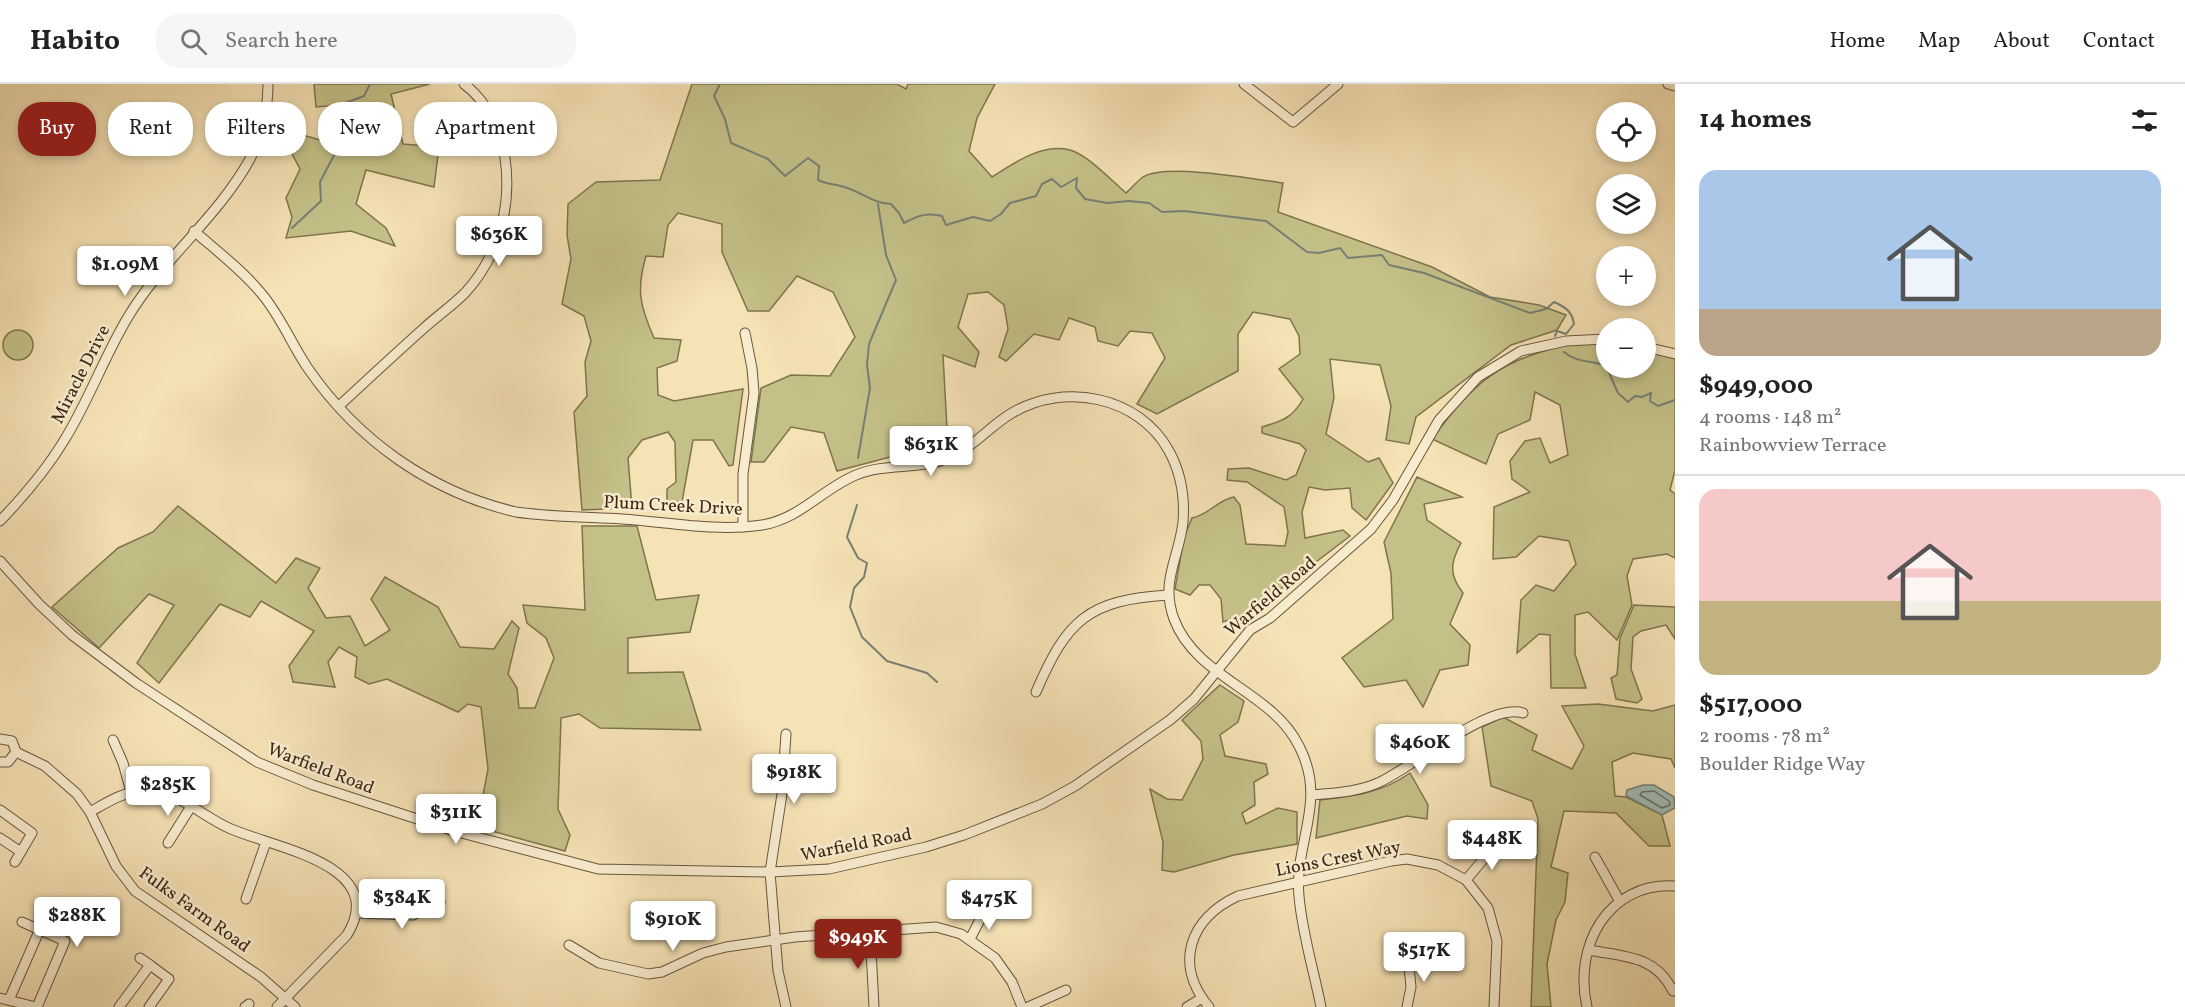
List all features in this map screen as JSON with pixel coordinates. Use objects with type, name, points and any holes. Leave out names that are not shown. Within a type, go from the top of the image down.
[{"type":"street","name":"Miracle Drive","points":[[0,521],[50,463],[66,437],[128,317],[162,268],[233,186],[251,156],[265,118],[268,84]]},
{"type":"street","points":[[339,406],[465,293],[484,268],[497,241],[507,197],[504,153],[498,132],[483,101],[464,84]]},
{"type":"street","points":[[1244,84],[1293,122],[1338,84]]},
{"type":"street","points":[[1668,84],[1675,86]]},
{"type":"street","name":"Plum Creek Drive","points":[[194,231],[243,273],[262,293],[307,367],[339,406],[372,440],[405,466],[446,489],[487,506],[546,516],[743,527],[766,524],[789,516],[841,482],[858,474],[883,467],[924,465],[951,458],[976,443],[1009,414],[1032,403],[1076,395],[1101,399],[1128,411],[1156,433],[1168,450],[1180,476],[1184,498],[1183,525],[1170,570],[1168,595],[1184,639],[1197,655],[1269,708],[1289,729],[1306,760],[1312,795],[1299,882],[1299,897],[1321,1007]]},
{"type":"street","points":[[743,527],[743,474],[754,393],[745,333]]},
{"type":"street","name":"Warfield Road","points":[[0,561],[39,604],[72,635],[136,682],[257,762],[313,785],[454,831],[598,869],[770,872],[829,869],[926,847],[964,835],[1042,804],[1075,786],[1170,720],[1194,699],[1250,630],[1270,618],[1320,575],[1379,519],[1439,420],[1478,377],[1521,351],[1566,341],[1596,340]]},
{"type":"street","points":[[1656,349],[1675,354]]},
{"type":"street","points":[[1036,692],[1058,646],[1084,617],[1102,606],[1120,600],[1168,595]]},
{"type":"street","points":[[1312,795],[1348,791],[1377,784],[1486,718],[1506,711],[1523,713]]},
{"type":"street","points":[[786,734],[782,794],[770,872],[778,970],[786,1007]]},
{"type":"street","name":"Fulks Farm Road","points":[[0,736],[12,741],[16,752],[29,757],[62,778],[90,812],[116,866],[135,891],[261,977],[295,1007]]},
{"type":"street","points":[[113,740],[123,763],[131,792]]},
{"type":"street","points":[[0,762],[8,762],[16,752]]},
{"type":"street","points":[[90,812],[131,792],[163,793],[192,805],[231,829],[329,866],[345,877],[352,886],[357,904],[355,922],[347,935],[277,1007]]},
{"type":"street","points":[[168,843],[192,805]]},
{"type":"street","points":[[0,810],[32,833],[15,862]]},
{"type":"street","points":[[0,838],[21,852]]},
{"type":"street","points":[[246,899],[266,842]]},
{"type":"street","points":[[1466,880],[1497,843]]},
{"type":"street","points":[[1595,857],[1619,900]]},
{"type":"street","name":"Lions Crest Way","points":[[1209,1007],[1202,998],[1192,976],[1190,951],[1198,927],[1204,918],[1221,904],[1238,896],[1407,860],[1438,865],[1466,880],[1484,902],[1494,924],[1497,941],[1494,1007]]},
{"type":"street","points":[[1587,1007],[1584,977],[1588,950],[1597,926],[1619,900],[1655,885],[1675,885]]},
{"type":"street","points":[[356,913],[413,915],[440,902]]},
{"type":"street","points":[[970,939],[985,910]]},
{"type":"street","points":[[22,922],[40,929],[65,941],[36,1007],[4,999],[40,929]]},
{"type":"street","points":[[569,945],[599,963],[648,974],[663,972],[703,953],[775,940],[936,927],[970,939],[988,952],[1007,973],[1022,1007]]},
{"type":"street","points":[[870,932],[874,1007]]},
{"type":"street","points":[[1588,950],[1651,964],[1666,976],[1673,991]]},
{"type":"street","points":[[1407,1007],[1411,987],[1408,957]]},
{"type":"street","points":[[140,958],[169,979],[149,1007]]},
{"type":"street","points":[[119,1007],[150,965]]},
{"type":"street","points":[[1028,1007],[1066,990]]},
{"type":"street","points":[[1187,1007],[1202,998]]},
{"type":"shaded area","points":[[314,84],[430,84],[391,94],[393,102],[318,102],[316,107]]},
{"type":"shaded area","points":[[692,84],[897,84],[906,89],[908,84],[995,84],[977,118],[969,151],[992,177],[1029,156],[1049,149],[1060,149],[1070,150],[1084,157],[1126,193],[1143,177],[1171,171],[1211,173],[1283,183],[1278,212],[1432,267],[1490,297],[1539,305],[1566,315],[1557,330],[1511,345],[1416,417],[1409,444],[1386,440],[1391,406],[1380,365],[1330,359],[1334,398],[1326,434],[1368,462],[1379,458],[1393,483],[1366,520],[1352,508],[1350,488],[1325,490],[1309,487],[1302,512],[1305,538],[1343,530],[1350,536],[1278,591],[1262,608],[1223,622],[1221,599],[1210,585],[1199,585],[1190,595],[1175,589],[1184,537],[1192,518],[1234,497],[1240,505],[1246,544],[1285,546],[1288,532],[1284,507],[1247,482],[1227,480],[1228,469],[1249,468],[1286,480],[1296,475],[1306,450],[1300,444],[1262,433],[1262,427],[1287,418],[1303,399],[1279,369],[1300,354],[1299,336],[1290,319],[1253,312],[1238,334],[1238,371],[1157,414],[1137,404],[1165,358],[1152,333],[1130,331],[1118,346],[1098,341],[1095,327],[1069,318],[1059,340],[1034,334],[1006,361],[999,357],[1008,329],[1004,305],[988,292],[968,294],[958,327],[979,352],[975,367],[943,355],[948,447],[894,456],[837,471],[824,433],[791,427],[764,462],[751,462],[761,388],[791,375],[830,376],[855,337],[833,292],[797,276],[769,311],[748,311],[722,252],[722,224],[678,213],[668,225],[663,257],[646,256],[640,288],[645,316],[654,338],[681,340],[677,361],[657,368],[658,395],[674,401],[743,389],[733,465],[729,466],[713,440],[693,440],[682,502],[667,503],[667,489],[676,482],[675,442],[668,432],[642,440],[628,458],[632,508],[582,510],[574,412],[587,396],[585,362],[591,341],[584,316],[562,304],[571,259],[567,235],[568,204],[596,182],[660,180]]},
{"type":"shaded area","points":[[306,136],[318,139],[318,156],[402,156],[402,140],[403,144],[414,145],[414,156],[438,156],[434,187],[366,170],[356,204],[386,228],[395,246],[351,231],[286,238],[292,217],[286,198],[300,169],[293,156],[306,156]]},
{"type":"shaded area","points":[[18,330],[28,335],[33,345],[28,355],[18,360],[8,355],[3,345],[8,335]]},
{"type":"shaded area","points":[[1596,339],[1596,378],[1656,378],[1656,349],[1675,354],[1675,470],[1670,490],[1675,494],[1675,558],[1667,554],[1633,559],[1627,576],[1632,605],[1617,640],[1588,612],[1575,615],[1575,654],[1586,688],[1551,688],[1550,635],[1539,634],[1517,653],[1521,600],[1536,585],[1554,591],[1576,564],[1569,541],[1539,536],[1516,557],[1493,559],[1494,507],[1530,492],[1512,479],[1510,461],[1525,441],[1540,438],[1550,463],[1568,455],[1560,405],[1535,392],[1530,420],[1498,434],[1486,464],[1432,439],[1450,415],[1482,382],[1517,361],[1561,346]]},
{"type":"shaded area","points":[[1417,477],[1462,497],[1424,504],[1427,520],[1461,543],[1453,563],[1453,575],[1463,593],[1450,624],[1470,645],[1468,665],[1440,670],[1423,707],[1406,680],[1364,687],[1342,658],[1393,619],[1391,573],[1384,542]]},
{"type":"shaded area","points":[[178,506],[276,583],[296,558],[320,568],[308,588],[326,618],[350,616],[365,646],[390,630],[371,599],[385,577],[438,607],[460,647],[494,649],[512,621],[519,628],[508,674],[517,688],[519,708],[535,708],[554,658],[546,638],[527,623],[523,605],[585,610],[582,526],[637,526],[656,600],[699,595],[690,632],[628,638],[628,673],[683,672],[701,730],[600,728],[579,714],[561,718],[558,809],[570,835],[565,851],[477,827],[488,769],[481,707],[468,704],[458,712],[387,679],[369,684],[355,677],[357,657],[339,647],[328,662],[335,687],[293,682],[289,666],[314,631],[261,601],[250,617],[220,604],[159,683],[137,663],[174,605],[149,594],[99,648],[52,607],[118,548],[153,532]]},
{"type":"shaded area","points":[[1634,605],[1675,607],[1675,639],[1666,625],[1641,631],[1633,637],[1631,669],[1642,699],[1637,703],[1616,699],[1611,678],[1617,675],[1620,638]]},
{"type":"shaded area","points":[[1220,685],[1244,701],[1238,722],[1220,735],[1225,756],[1266,764],[1268,774],[1254,782],[1255,805],[1242,813],[1246,824],[1278,808],[1297,812],[1297,844],[1234,855],[1174,872],[1162,870],[1163,842],[1150,789],[1167,799],[1182,800],[1203,759],[1201,741],[1182,720]]},
{"type":"shaded area","points":[[1598,704],[1653,711],[1675,705],[1675,768],[1671,759],[1633,753],[1612,762],[1615,796],[1626,797],[1662,815],[1670,846],[1649,846],[1616,813],[1564,811],[1551,867],[1568,873],[1565,902],[1556,920],[1547,964],[1551,1007],[1531,1007],[1538,819],[1532,801],[1491,786],[1482,727],[1503,717],[1537,735],[1532,750],[1572,769],[1584,746],[1562,706]]},
{"type":"shaded area","points":[[1410,773],[1428,805],[1427,819],[1407,816],[1316,838],[1320,800],[1378,789]]},
{"type":"water","points":[[1643,785],[1654,785],[1674,797],[1675,808],[1662,815],[1626,796],[1627,790]]},
{"type":"waterway","points":[[292,228],[321,201],[320,182],[342,140],[345,103],[364,96],[370,84]]},
{"type":"waterway","points":[[720,84],[714,96],[725,119],[731,143],[768,159],[785,176],[808,158],[819,166],[818,180],[891,204],[904,223],[932,214],[942,216],[946,225],[973,217],[990,221],[1001,214],[1010,203],[1036,196],[1042,184],[1052,179],[1061,187],[1077,178],[1076,188],[1085,199],[1107,203],[1129,201],[1149,203],[1162,212],[1184,211],[1266,221],[1307,252],[1319,253],[1340,248],[1348,258],[1382,255],[1389,265],[1424,273],[1530,313],[1546,309],[1554,302],[1567,310],[1574,324],[1566,334],[1557,331],[1555,336]]},
{"type":"waterway","points":[[858,458],[870,388],[867,365],[869,344],[896,280],[886,255],[878,204]]},
{"type":"waterway","points":[[1564,352],[1579,360],[1606,366],[1618,393],[1628,402],[1635,396],[1642,397],[1651,393],[1650,401],[1658,406],[1675,400]]},
{"type":"waterway","points":[[857,505],[847,537],[858,558],[867,563],[864,577],[854,588],[850,607],[862,637],[887,661],[927,673],[937,682]]}]
